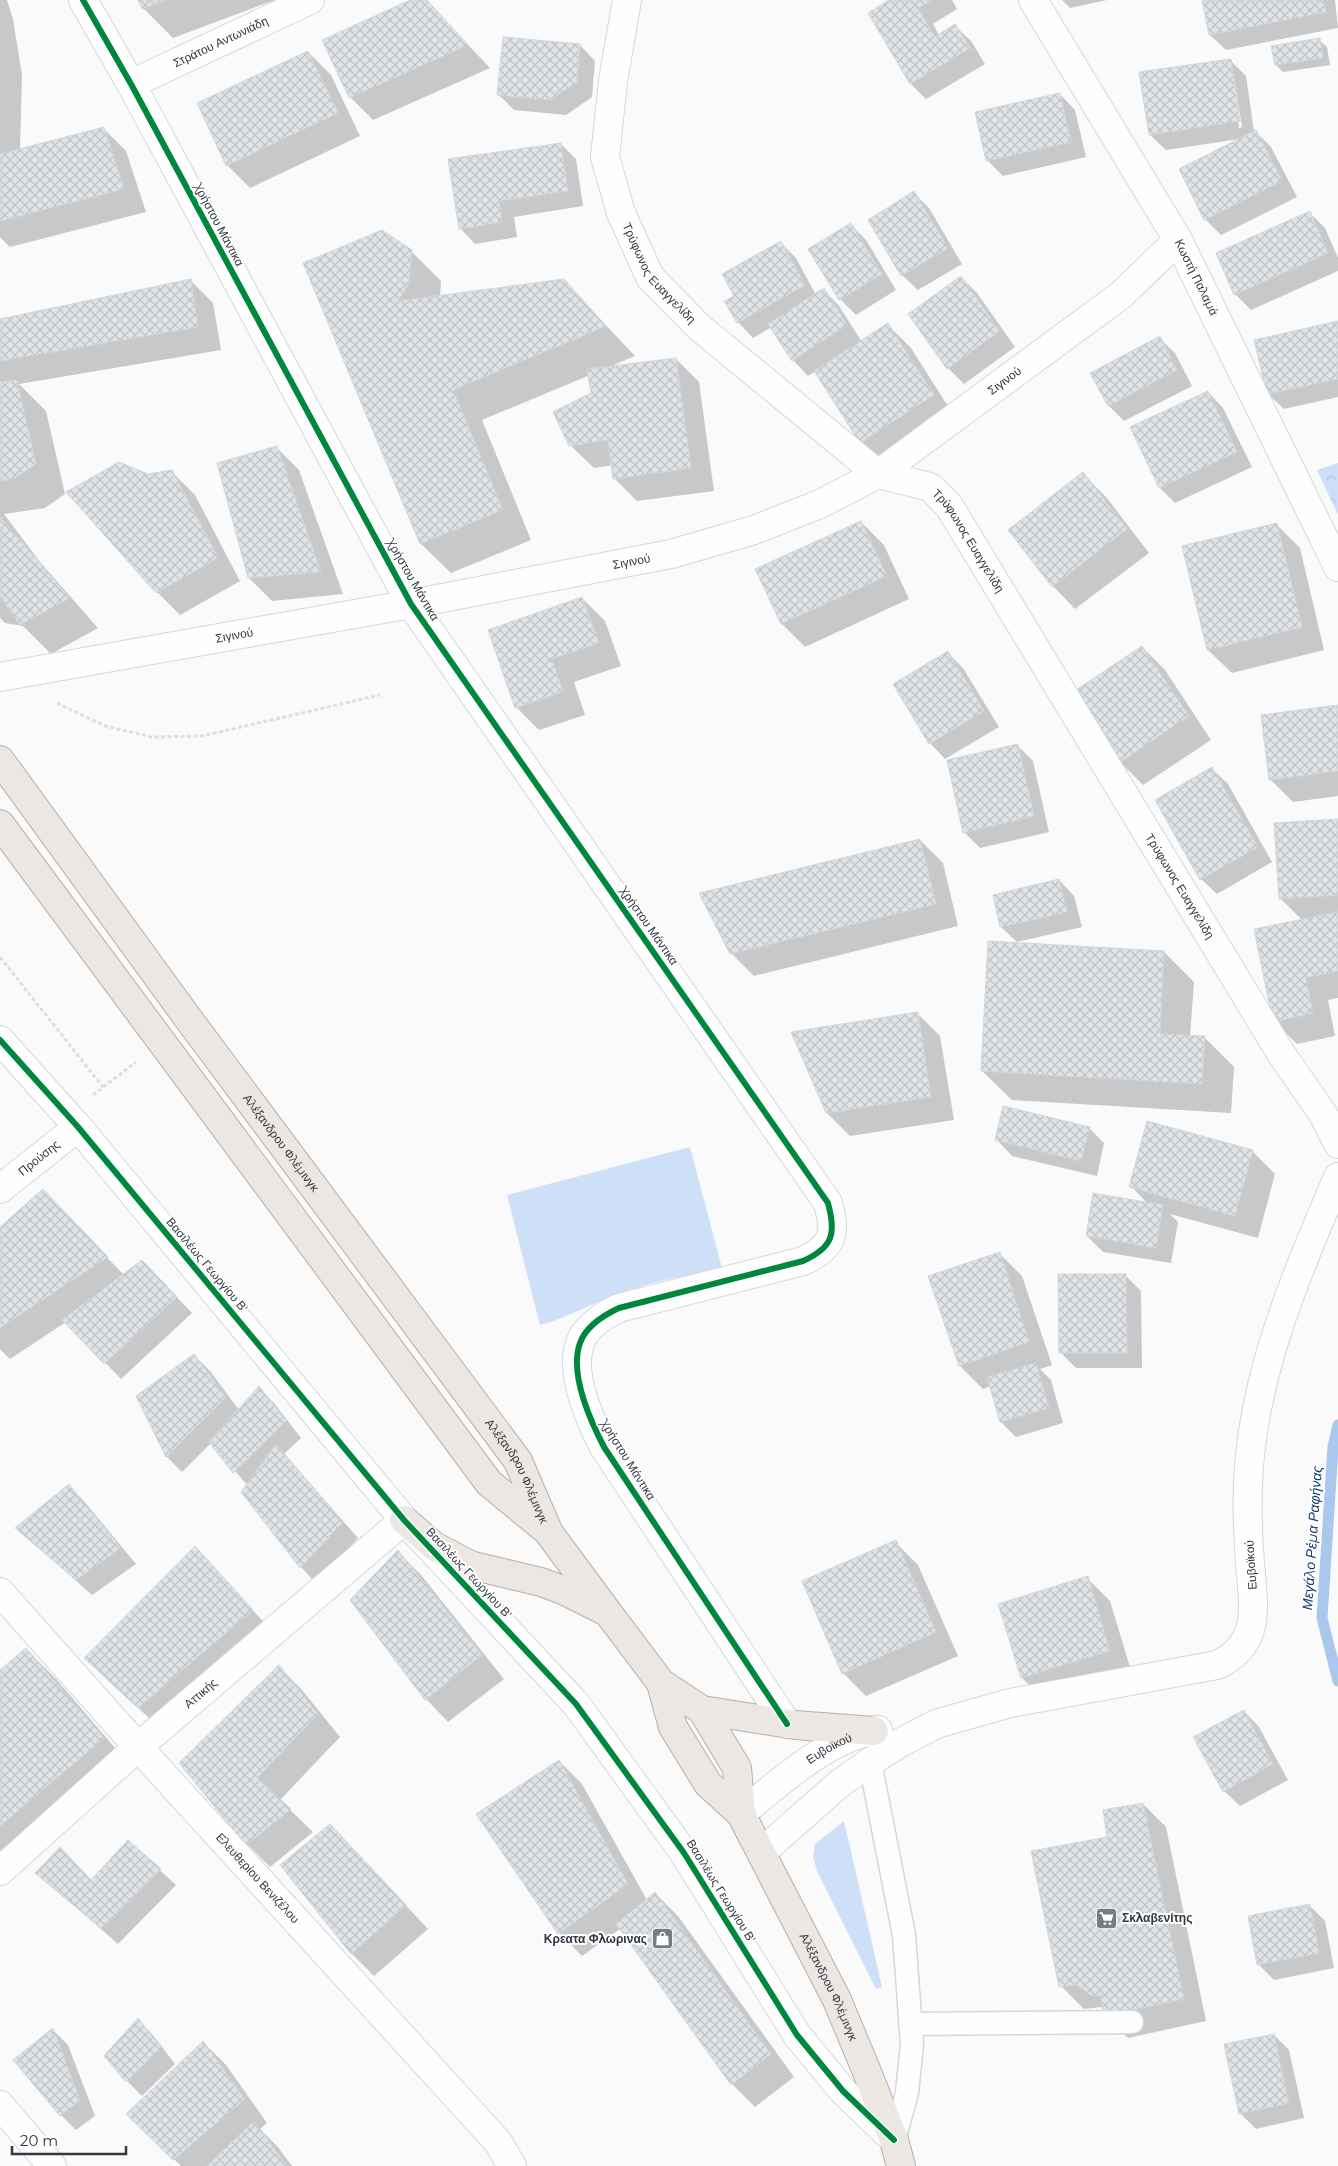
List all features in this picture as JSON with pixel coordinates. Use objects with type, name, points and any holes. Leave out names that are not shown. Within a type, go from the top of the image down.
[{"type":"main road","name":"Αλέξανδρου Φλέμινγκ","points":[[0,760],[196,1029],[518,1461],[549,1533],[661,1683],[702,1710],[736,1768],[741,1814]]},
{"type":"main road","name":"Αλέξανδρου Φλέμινγκ","points":[[0,824],[488,1483],[549,1533]]},
{"type":"main road","points":[[404,1520],[434,1546],[470,1565],[541,1582],[565,1591],[609,1614]]},
{"type":"main road","name":"Αλέξανδρου Φλέμινγκ","points":[[661,1683],[673,1728],[708,1784],[741,1814],[837,2000],[894,2140],[901,2166]]},
{"type":"main road","points":[[702,1710],[787,1724],[874,1731]]},
{"type":"street","name":"Χρήστου Μάντικα","points":[[83,0],[131,84],[412,604],[828,1203],[833,1224],[830,1241],[819,1254],[803,1261],[619,1308],[604,1315],[589,1329],[580,1343],[577,1363],[582,1393],[590,1419],[604,1447],[787,1724]]},
{"type":"street","name":"Στράτου Αντωνιάδη","points":[[131,84],[310,0]]},
{"type":"street","name":"Τρύφωνος Ευαγγελίδη","points":[[627,0],[613,81],[605,157],[621,213],[650,277],[699,328],[878,474],[930,487],[950,506],[1282,1055],[1322,1114],[1338,1144]]},
{"type":"street","name":"Κωστή Παλαμά","points":[[1034,0],[1178,240],[1338,567]]},
{"type":"street","name":"Σιγινού","points":[[0,677],[412,604],[671,554],[754,530],[820,504],[878,474],[1121,295],[1178,240]]},
{"type":"street","name":"Βασιλέως Γεωργίου Β'","points":[[0,1040],[72,1121],[404,1520],[576,1704],[684,1853],[797,2035],[843,2091],[894,2140]]},
{"type":"street","name":"Προύσης","points":[[0,1189],[72,1121]]},
{"type":"street","name":"Ευβοϊκού","points":[[741,1814],[809,1760],[844,1742],[874,1731],[936,1724],[1010,1702],[1217,1665],[1229,1660],[1241,1648],[1251,1629],[1254,1612],[1250,1562],[1248,1484],[1255,1413],[1274,1336],[1301,1263],[1338,1177]]},
{"type":"street","name":"Αττικής","points":[[0,1872],[138,1747],[404,1520]]},
{"type":"street","name":"Ελευθερίου Βενιζέλου","points":[[0,1592],[138,1747],[498,2142],[512,2166]]},
{"type":"street","name":"Ευβοϊκού","points":[[762,1852],[839,1784],[900,1743],[936,1724]]},
{"type":"street","points":[[1,2109],[52,2166]]},
{"type":"lane","points":[[870,1762],[904,1935],[912,2044],[907,2093],[894,2140]]},
{"type":"lane","points":[[910,2024],[1132,2022]]},
{"type":"path","points":[[54,702],[105,726],[152,737],[202,736],[380,695]]},
{"type":"path","points":[[0,957],[104,1087]]},
{"type":"path","points":[[72,1121],[104,1087],[162,1042]]},
{"type":"shaded area","points":[[690,1147],[722,1268],[635,1288],[540,1325],[507,1195]]},
{"type":"shaded area","points":[[844,1821],[882,1987],[876,1989],[817,1871],[813,1857],[815,1844]]},
{"type":"green space","points":[[1338,463],[1338,515],[1317,470]]},
{"type":"building","points":[[138,0],[166,0],[142,9]]},
{"type":"building","points":[[410,0],[427,0],[468,45],[349,98],[322,40]]},
{"type":"building","points":[[889,0],[931,0],[918,8],[935,37],[955,24],[970,48],[910,84],[868,13]]},
{"type":"building","points":[[1202,0],[1323,0],[1326,12],[1209,35]]},
{"type":"building","points":[[503,37],[580,44],[577,82],[550,100],[497,95]]},
{"type":"building","points":[[1320,38],[1323,58],[1275,65],[1271,46]]},
{"type":"building","points":[[308,51],[338,113],[226,166],[197,103]]},
{"type":"building","points":[[1231,59],[1240,121],[1149,135],[1139,72]]},
{"type":"building","points":[[1060,93],[1071,142],[986,161],[975,112]]},
{"type":"building","points":[[104,127],[124,189],[0,221],[0,154]]},
{"type":"building","points":[[1256,130],[1282,181],[1204,220],[1179,169]]},
{"type":"building","points":[[561,143],[568,191],[499,201],[502,222],[459,229],[448,159]]},
{"type":"building","points":[[914,191],[948,248],[901,276],[868,220]]},
{"type":"building","points":[[1310,211],[1328,253],[1234,295],[1216,253]]},
{"type":"building","points":[[851,223],[882,274],[839,300],[808,249]]},
{"type":"building","points":[[382,230],[412,250],[409,283],[398,301],[564,279],[606,326],[453,390],[503,510],[420,544],[303,263]]},
{"type":"building","points":[[781,241],[805,285],[737,323],[724,301],[734,296],[722,274]]},
{"type":"building","points":[[961,276],[1000,331],[947,369],[908,314]]},
{"type":"building","points":[[191,279],[198,327],[0,361],[0,319]]},
{"type":"building","points":[[824,288],[847,325],[792,361],[768,324]]},
{"type":"building","points":[[1338,321],[1338,379],[1267,394],[1254,340]]},
{"type":"building","points":[[888,323],[934,395],[860,443],[814,371]]},
{"type":"building","points":[[1160,336],[1177,370],[1108,406],[1090,373]]},
{"type":"building","points":[[676,358],[691,468],[613,479],[608,440],[569,446],[553,412],[591,393],[587,369]]},
{"type":"building","points":[[17,380],[36,464],[15,478],[0,481],[0,382]]},
{"type":"building","points":[[1208,391],[1237,452],[1159,488],[1130,427]]},
{"type":"building","points":[[277,446],[321,572],[248,578],[217,463]]},
{"type":"building","points":[[119,462],[148,474],[172,470],[218,558],[156,593],[66,492]]},
{"type":"building","points":[[1083,472],[1127,529],[1052,587],[1008,530]]},
{"type":"building","points":[[0,517],[70,598],[20,625],[2,598],[0,598]]},
{"type":"building","points":[[861,521],[887,576],[781,624],[755,569]]},
{"type":"building","points":[[1277,523],[1302,627],[1207,650],[1182,546]]},
{"type":"building","points":[[582,597],[599,643],[552,659],[563,692],[515,708],[488,630]]},
{"type":"building","points":[[1142,646],[1189,716],[1119,763],[1073,692]]},
{"type":"building","points":[[948,651],[984,711],[929,744],[893,684]]},
{"type":"building","points":[[1338,705],[1338,771],[1269,780],[1261,715]]},
{"type":"building","points":[[1018,744],[1034,816],[963,833],[947,760]]},
{"type":"building","points":[[1212,767],[1258,847],[1200,880],[1155,800]]},
{"type":"building","points":[[1338,819],[1338,895],[1279,899],[1274,823]]},
{"type":"building","points":[[920,839],[936,904],[730,954],[699,893]]},
{"type":"building","points":[[1059,879],[1067,912],[1000,927],[993,895]]},
{"type":"building","points":[[1338,912],[1338,971],[1306,978],[1313,1013],[1273,1022],[1254,929]]},
{"type":"building","points":[[988,941],[1164,951],[1160,1034],[1205,1036],[1202,1084],[981,1071]]},
{"type":"building","points":[[918,1012],[931,1097],[826,1113],[791,1032]]},
{"type":"building","points":[[1003,1106],[1090,1127],[1081,1161],[995,1140]]},
{"type":"building","points":[[1147,1121],[1253,1150],[1235,1216],[1129,1187]]},
{"type":"building","points":[[43,1189],[108,1257],[0,1328],[0,1227]]},
{"type":"building","points":[[1093,1193],[1163,1205],[1156,1248],[1086,1236]]},
{"type":"building","points":[[1000,1252],[1029,1342],[959,1366],[928,1276]]},
{"type":"building","points":[[142,1260],[177,1297],[104,1364],[62,1320]]},
{"type":"building","points":[[1058,1274],[1126,1274],[1127,1353],[1059,1353]]},
{"type":"building","points":[[194,1354],[226,1397],[166,1457],[136,1396]]},
{"type":"building","points":[[1036,1363],[1049,1408],[1000,1422],[987,1377]]},
{"type":"building","points":[[259,1386],[286,1421],[233,1473],[209,1442]]},
{"type":"building","points":[[276,1444],[343,1522],[300,1568],[241,1492]]},
{"type":"building","points":[[69,1484],[121,1548],[76,1580],[15,1528]]},
{"type":"building","points":[[896,1540],[936,1632],[842,1674],[802,1581]]},
{"type":"building","points":[[195,1546],[253,1610],[138,1708],[84,1658]]},
{"type":"building","points":[[398,1550],[482,1655],[425,1700],[350,1600]]},
{"type":"building","points":[[1088,1576],[1110,1651],[1021,1678],[998,1604]]},
{"type":"building","points":[[26,1648],[104,1738],[0,1826],[0,1670]]},
{"type":"building","points":[[279,1665],[318,1714],[257,1778],[291,1809],[246,1845],[179,1763]]},
{"type":"building","points":[[1244,1710],[1273,1764],[1223,1792],[1193,1737]]},
{"type":"building","points":[[559,1760],[628,1884],[558,1934],[476,1814]]},
{"type":"building","name":"Σκλαβενίτης","points":[[1143,1803],[1184,1999],[1104,2016],[1101,1996],[1090,1995],[1077,1985],[1059,1987],[1031,1851],[1107,1837],[1103,1810]]},
{"type":"building","points":[[330,1824],[406,1905],[351,1954],[280,1865]]},
{"type":"building","points":[[128,1840],[161,1869],[102,1929],[35,1873],[60,1847],[91,1880]]},
{"type":"building","points":[[655,1892],[771,2054],[731,2085],[616,1924]]},
{"type":"building","points":[[1310,1904],[1319,1953],[1257,1965],[1248,1916]]},
{"type":"building","points":[[138,2018],[161,2047],[126,2082],[104,2056]]},
{"type":"building","points":[[53,2028],[80,2100],[60,2116],[13,2060]]},
{"type":"building","points":[[1274,2034],[1289,2103],[1239,2114],[1224,2044]]},
{"type":"building","points":[[203,2041],[245,2099],[173,2160],[126,2114]]},
{"type":"building","points":[[254,2121],[287,2166],[207,2166]]},
{"type":"waterway","name":"Μεγάλο Ρέμα Ραφήνας","points":[[1338,1425],[1333,1447],[1322,1618],[1338,1681]]},
{"type":"cycle path","points":[[83,0],[131,84],[411,604],[828,1203],[832,1231],[827,1244],[813,1256],[803,1261],[619,1308],[591,1326],[580,1343],[577,1355],[579,1382],[587,1410],[604,1447],[787,1724]]},
{"type":"cycle path","points":[[0,1040],[78,1127],[404,1520],[576,1704],[684,1853],[797,2035],[843,2091],[894,2140]]},
{"type":"place","name":"Σκλαβενίτης","points":[[1106,1918]]},
{"type":"place","name":"Κρεατα Φλωρινας","points":[[663,1939]]}]
